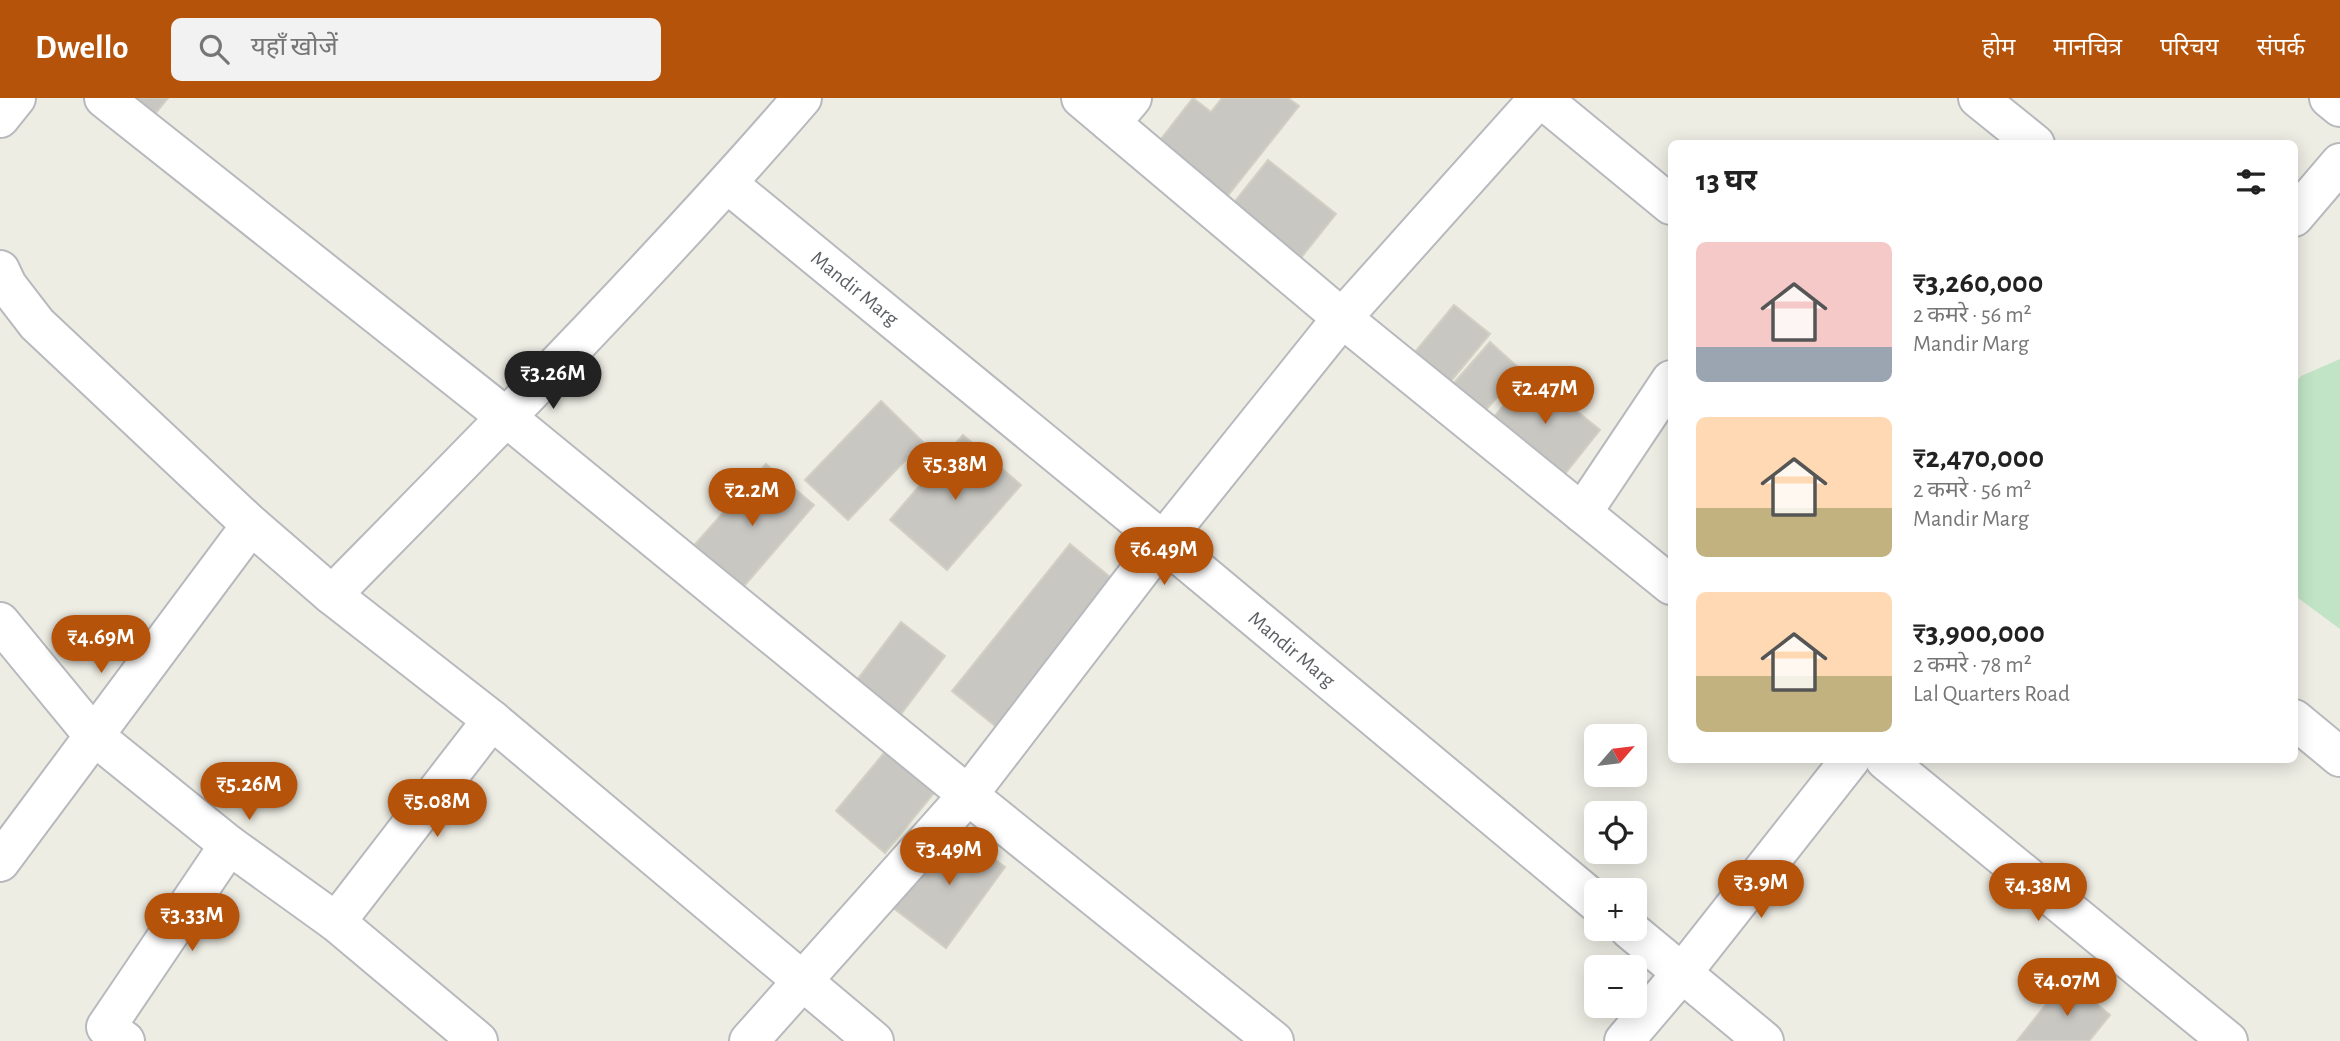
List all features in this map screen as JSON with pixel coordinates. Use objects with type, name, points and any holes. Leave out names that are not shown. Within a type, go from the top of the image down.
[{"type":"street","points":[[0,118],[16,98]]},
{"type":"street","points":[[104,98],[506,417],[1274,1041]]},
{"type":"street","points":[[332,595],[506,417],[727,184],[802,98]]},
{"type":"street","points":[[1081,98],[1121,111],[1342,317],[1668,583]]},
{"type":"street","points":[[749,1041],[968,795],[1163,541],[1342,317],[1540,98],[1668,203]]},
{"type":"street","points":[[1978,98],[2030,140]]},
{"type":"street","points":[[2329,98],[2340,107]]},
{"type":"street","points":[[2298,212],[2340,163]]},
{"type":"street","name":"Mandir Marg","points":[[727,184],[1163,541],[1584,892]]},
{"type":"street","points":[[0,270],[7,285],[37,324],[251,525],[332,595],[492,720],[874,1041]]},
{"type":"street","points":[[1582,513],[1668,384]]},
{"type":"street","points":[[0,862],[251,525]]},
{"type":"street","points":[[0,622],[93,735],[229,845],[336,922],[478,1041]]},
{"type":"street","points":[[336,922],[492,720]]},
{"type":"street","points":[[2298,722],[2340,757]]},
{"type":"street","points":[[1624,1041],[1682,973],[1848,763]]},
{"type":"street","points":[[1889,763],[2228,1041]]},
{"type":"street","points":[[125,1041],[106,1027],[229,845]]},
{"type":"street","points":[[1643,941],[1764,1041]]},
{"type":"green space","points":[[2340,359],[2340,629],[2298,598],[2298,380],[2301,376]]},
{"type":"building","points":[[134,98],[168,98],[154,115]]},
{"type":"building","points":[[1193,98],[1211,112],[1222,98],[1288,98],[1299,106],[1218,208],[1150,153]]},
{"type":"building","points":[[1268,160],[1336,214],[1292,269],[1224,215]]},
{"type":"building","points":[[1454,305],[1490,334],[1451,381],[1415,352]]},
{"type":"building","points":[[1490,342],[1521,370],[1484,412],[1453,384]]},
{"type":"building","points":[[1530,373],[1600,430],[1560,480],[1489,423]]},
{"type":"building","points":[[881,401],[923,442],[848,520],[805,480]]},
{"type":"building","points":[[963,435],[1021,485],[947,570],[890,520]]},
{"type":"building","points":[[766,464],[814,505],[739,592],[691,549]]},
{"type":"building","points":[[1070,544],[1116,582],[999,729],[952,691]]},
{"type":"building","points":[[901,622],[945,656],[898,718],[854,684]]},
{"type":"building","points":[[889,747],[938,788],[885,853],[836,811]]},
{"type":"building","points":[[952,827],[1005,867],[946,948],[892,907]]},
{"type":"building","points":[[2066,979],[2110,1015],[2089,1041],[2017,1041]]}]
